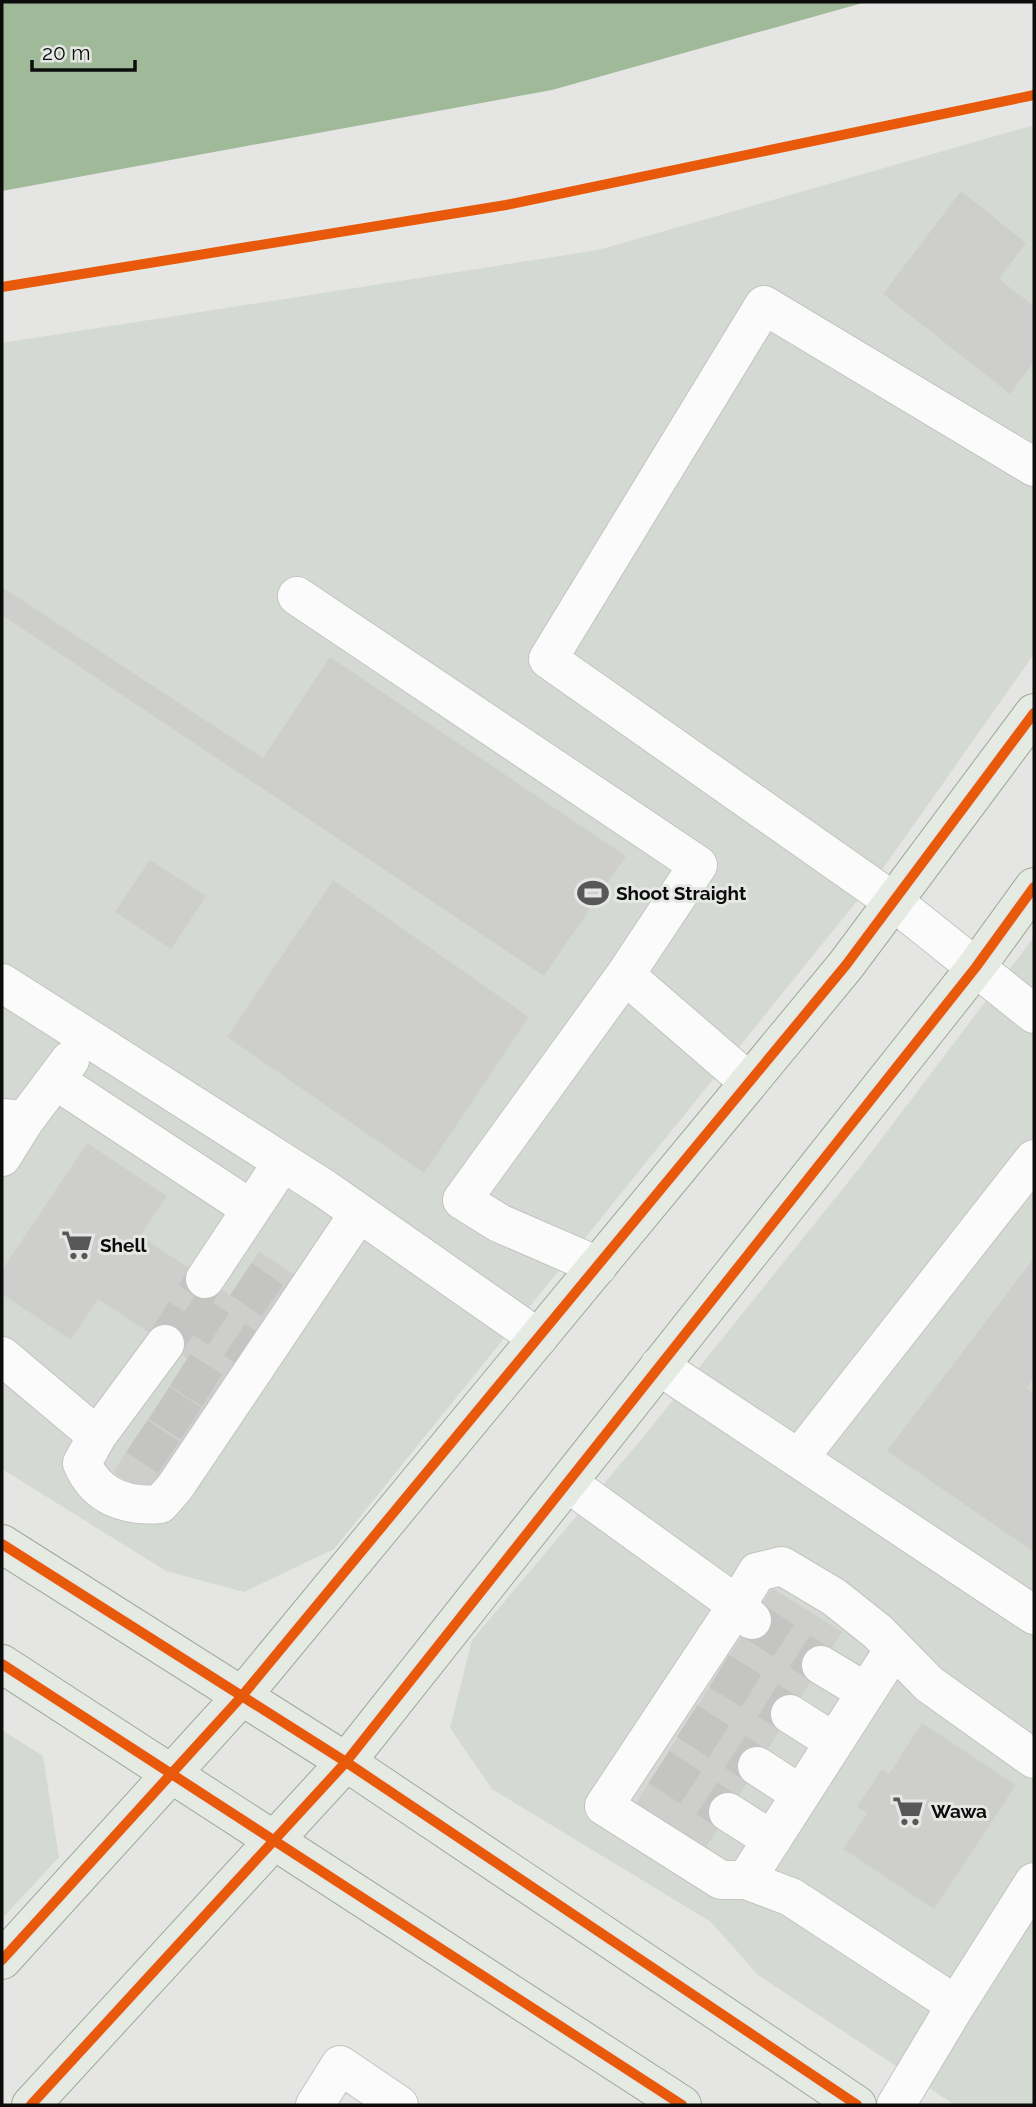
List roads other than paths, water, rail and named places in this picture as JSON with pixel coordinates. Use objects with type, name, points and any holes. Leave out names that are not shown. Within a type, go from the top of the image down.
[{"type":"main road","points":[[2,1960],[242,1696],[598,1266],[894,902],[1034,713]]},
{"type":"main road","points":[[31,2105],[346,1762],[976,967],[1034,887]]},
{"type":"main road","points":[[2,1544],[346,1762],[857,2105]]},
{"type":"main road","points":[[2,1664],[682,2105]]},
{"type":"street","points":[[1034,467],[764,304],[548,659],[894,902],[1034,1014]]},
{"type":"street","points":[[297,596],[698,865],[625,975],[462,1200],[499,1223],[598,1266]]},
{"type":"street","points":[[625,975],[749,1083]]},
{"type":"street","points":[[2,983],[359,1213],[538,1338]]},
{"type":"street","points":[[2,1157],[13,1119],[55,1080],[86,1039]]},
{"type":"street","points":[[55,1080],[251,1209]]},
{"type":"street","points":[[799,1458],[1034,1159]]},
{"type":"street","points":[[220,1274],[251,1209],[282,1163]]},
{"type":"street","points":[[167,1356],[146,1394],[82,1463],[102,1491],[137,1506],[160,1504],[181,1465],[286,1310],[359,1213]]},
{"type":"street","points":[[2,1356],[114,1430]]},
{"type":"street","points":[[659,1366],[1034,1615]]},
{"type":"street","points":[[568,1482],[744,1613]]},
{"type":"street","points":[[956,2005],[791,1897],[746,1880],[722,1880],[604,1806],[648,1761],[744,1613],[757,1573],[782,1566],[834,1597],[894,1649],[929,1684],[1034,1759]]},
{"type":"street","points":[[746,1880],[894,1649]]},
{"type":"street","points":[[821,1665],[866,1692]]},
{"type":"street","points":[[790,1714],[834,1742]]},
{"type":"street","points":[[757,1766],[800,1794]]},
{"type":"street","points":[[728,1812],[772,1840]]},
{"type":"street","points":[[896,2105],[1034,1882]]},
{"type":"street","points":[[315,2105],[340,2065],[397,2105]]},
{"type":"tunnel","points":[[165,1344],[205,1279]]},
{"type":"tunnel","points":[[241,1279],[279,1305]]},
{"type":"tunnel","points":[[187,1308],[250,1350]]},
{"type":"tunnel","points":[[180,1370],[220,1395]]},
{"type":"tunnel","points":[[159,1403],[198,1428]]},
{"type":"tunnel","points":[[137,1436],[175,1462]]},
{"type":"tunnel","points":[[752,1620],[821,1665]]},
{"type":"tunnel","points":[[719,1671],[790,1714]]},
{"type":"tunnel","points":[[687,1721],[757,1766]]},
{"type":"tunnel","points":[[659,1767],[728,1812]]},
{"type":"place","name":"Shoot Straight","points":[[593,893]]},
{"type":"place","name":"Shell","points":[[77,1245]]},
{"type":"place","name":"Wawa","points":[[908,1811]]}]
